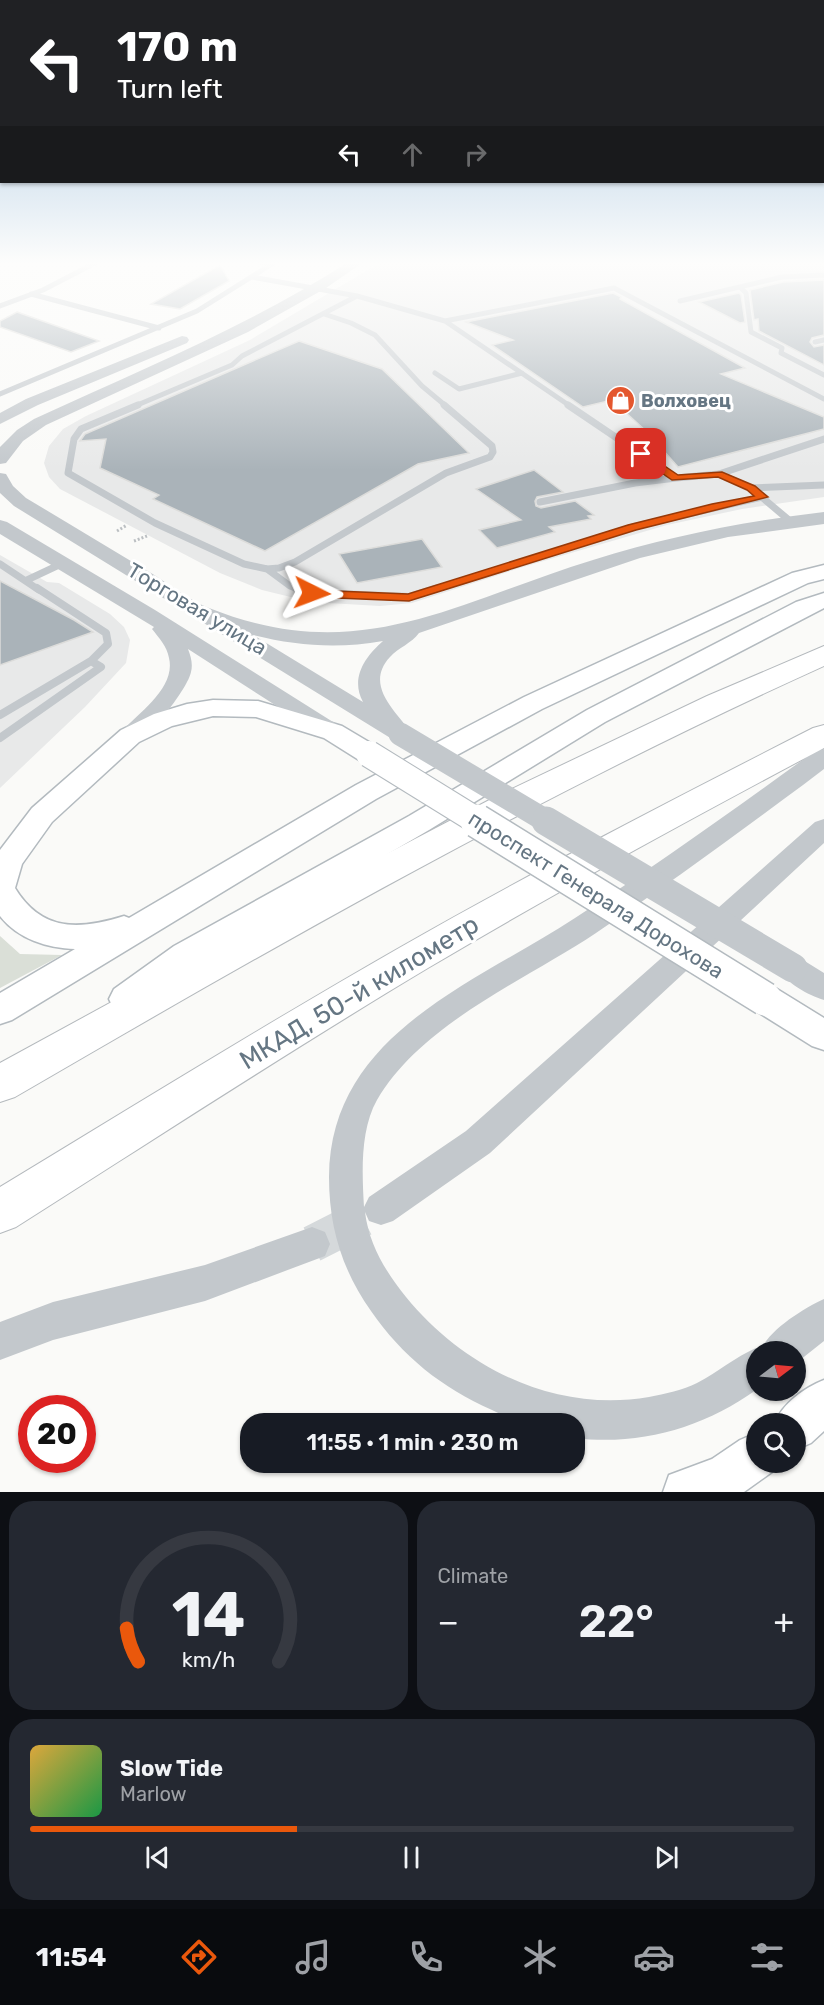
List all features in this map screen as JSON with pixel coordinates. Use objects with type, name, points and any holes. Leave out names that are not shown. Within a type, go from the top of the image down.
[{"type":"highway","points":[[0,1084],[346,889],[509,804],[656,732],[824,655]]},
{"type":"highway","name":"МКАД, 50-й километр","points":[[0,1212],[242,1061],[413,959],[578,865],[824,735]]},
{"type":"main road","points":[[0,1010],[366,792],[533,703],[812,575]]},
{"type":"main road","points":[[50,1055],[186,955],[419,823],[596,716],[804,607],[824,600]]},
{"type":"main road","points":[[170,909],[116,932],[79,937],[51,934],[26,923],[11,909],[0,889],[8,861],[42,815],[130,735],[187,711],[238,707],[258,709],[333,732]]},
{"type":"main road","name":"Торговая улица","points":[[333,732],[369,754]]},
{"type":"main road","name":"проспект Генерала Дорохова","points":[[369,754],[824,1036]]},
{"type":"main road","points":[[686,1492],[726,1477],[746,1463]]},
{"type":"street","points":[[0,419],[32,402],[207,331]]},
{"type":"street","points":[[0,459],[7,447],[22,433],[40,422],[242,331]]},
{"type":"street","name":"Торговая улица","points":[[0,478],[6,489],[20,502],[400,734]]},
{"type":"street","points":[[204,613],[270,635],[347,639],[377,636],[417,627],[640,552],[726,532],[790,521],[824,518]]},
{"type":"street","name":"Торговая улица","points":[[0,526],[148,614],[333,732]]},
{"type":"street","points":[[812,575],[824,566]]},
{"type":"street","points":[[130,735],[172,692],[181,675],[182,661],[175,640],[148,614]]},
{"type":"street","points":[[400,734],[380,712],[370,692],[369,674],[373,661],[387,645],[417,627]]},
{"type":"street","name":"проспект Генерала Дорохова","points":[[400,734],[824,986]]},
{"type":"street","points":[[746,1373],[705,1399],[649,1417],[591,1420],[535,1408],[482,1385],[435,1355],[395,1313],[370,1278],[355,1246],[345,1206],[346,1159],[354,1116],[370,1084],[397,1052],[426,1025],[584,927],[824,757]]},
{"type":"street","points":[[0,849],[42,815]]},
{"type":"street","points":[[381,1209],[478,1142],[824,828]]},
{"type":"street","points":[[765,999],[824,1050]]},
{"type":"street","points":[[0,1341],[53,1321],[205,1284],[312,1244]]},
{"type":"street","points":[[794,1341],[824,1318]]},
{"type":"lane","points":[[0,393],[153,331]]},
{"type":"lane","points":[[292,331],[242,356],[232,365],[81,429],[74,439],[68,473],[155,523],[244,564],[267,569],[279,568],[295,562],[446,473],[482,461],[490,457],[493,452],[492,446],[422,386],[375,335],[366,331]]},
{"type":"lane","points":[[460,331],[676,478]]},
{"type":"lane","points":[[695,331],[824,399]]},
{"type":"lane","points":[[751,331],[782,348],[781,353],[824,375]]},
{"type":"lane","points":[[815,342],[824,340]]},
{"type":"lane","points":[[435,373],[459,389],[522,373]]},
{"type":"lane","points":[[540,502],[635,483],[719,474],[824,439]]},
{"type":"lane","points":[[719,474],[751,488],[790,521]]},
{"type":"lane","points":[[751,488],[824,485]]},
{"type":"lane","points":[[267,569],[290,586],[312,593],[409,597],[632,527],[762,497]]},
{"type":"lane","points":[[0,564],[106,633],[108,644],[91,661],[0,715]]},
{"type":"lane","points":[[27,580],[61,564]]},
{"type":"lane","points":[[0,738],[101,667],[91,661]]},
{"type":"shaded area","points":[[266,331],[824,331],[824,497],[742,509],[667,525],[523,567],[412,603],[380,606],[311,602],[262,590],[220,573],[60,489],[49,477],[44,463],[49,446],[63,429],[86,416]]},
{"type":"shaded area","points":[[0,555],[47,582],[59,583],[110,614],[124,627],[130,640],[126,663],[85,707],[0,788]]},
{"type":"shaded area","points":[[0,936],[20,954],[62,955],[0,988]]},
{"type":"building","points":[[10,331],[70,331],[99,341],[71,352]]},
{"type":"building","points":[[489,331],[677,331],[745,368],[721,374],[824,417],[824,429],[678,467],[647,432],[612,400],[583,407],[492,345],[513,340]]},
{"type":"building","points":[[759,331],[824,331],[824,335],[812,338],[810,342],[814,347],[824,345],[824,365]]},
{"type":"building","points":[[299,341],[382,369],[469,453],[418,464],[265,551],[153,499],[159,495],[100,468],[106,439],[80,441],[85,434]]},
{"type":"building","points":[[534,470],[563,492],[537,497],[536,506],[541,508],[575,501],[594,515],[588,516],[591,519],[549,527],[555,532],[497,548],[479,530],[521,520],[476,489]]},
{"type":"building","points":[[422,539],[442,567],[357,583],[339,554]]},
{"type":"building","points":[[0,581],[74,620],[93,632],[0,665]]},
{"type":"tunnel","points":[[312,1244],[363,1218]]},
{"type":"place","name":"Волховец","points":[[620,401]]},
{"type":"route","points":[[312,593],[409,597],[632,527],[762,497],[751,488],[719,474],[676,478],[641,454]]}]
